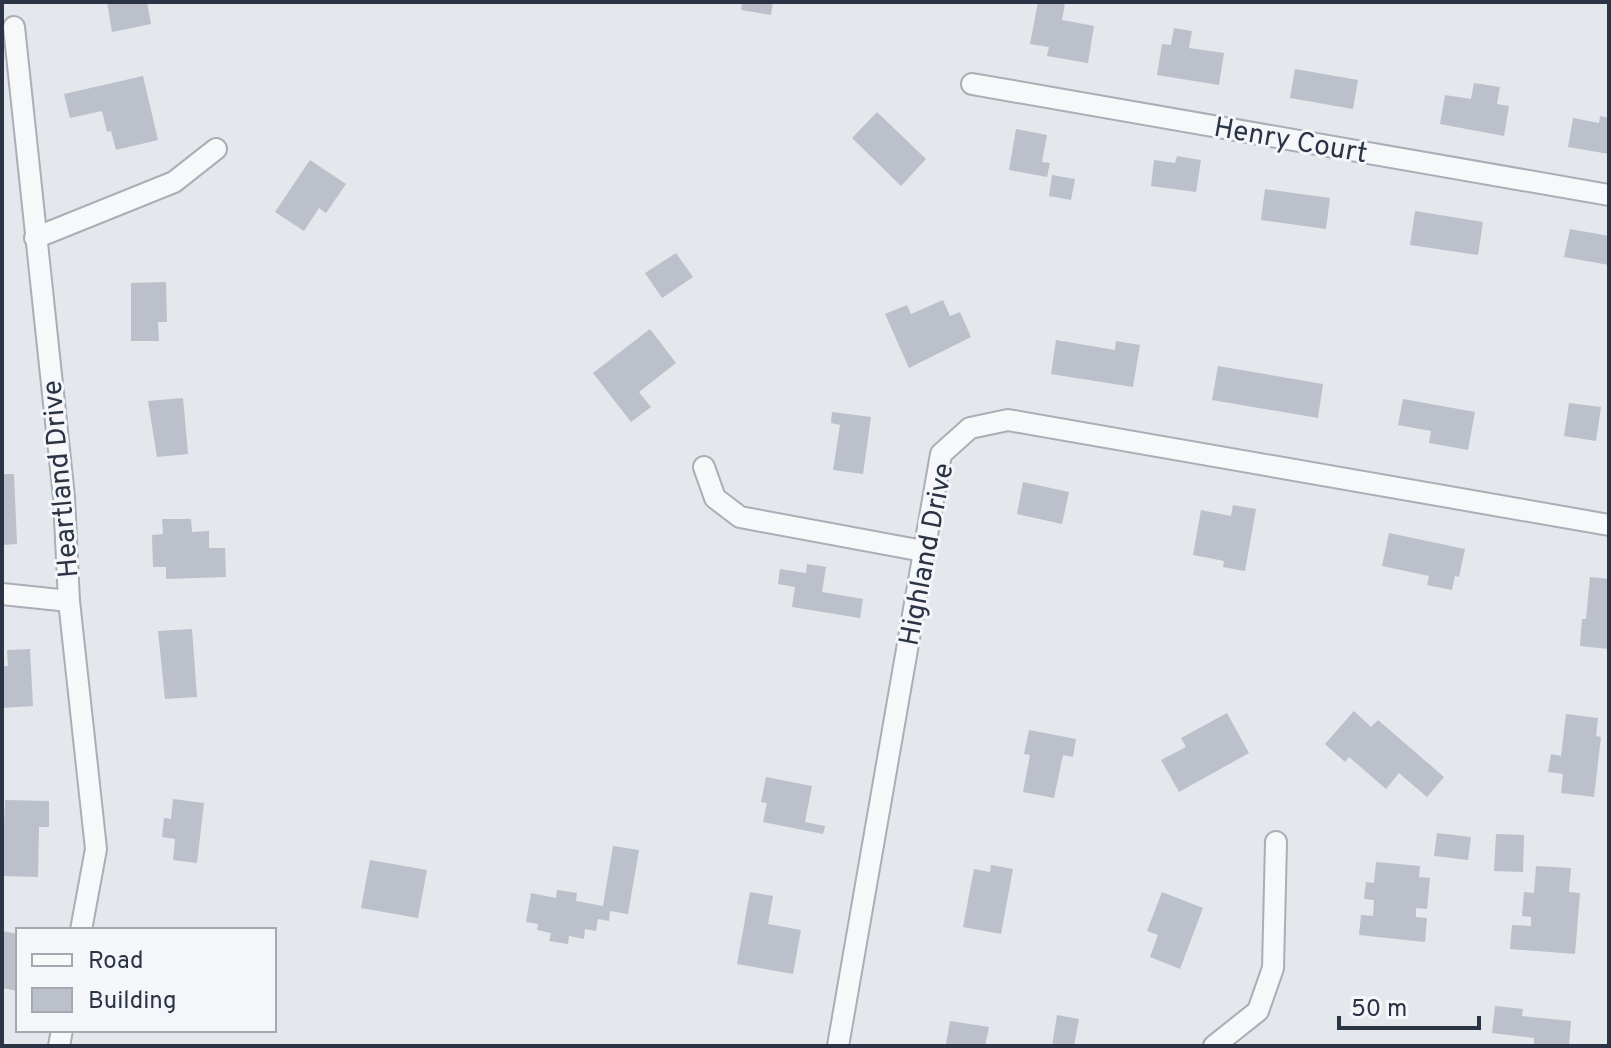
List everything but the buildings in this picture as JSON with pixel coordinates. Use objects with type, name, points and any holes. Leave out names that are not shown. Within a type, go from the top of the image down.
[{"type":"street","name":"Heartland Drive","points":[[14,27],[64,497],[69,601],[96,849],[81,928]]},
{"type":"street","name":"Henry Court","points":[[972,84],[1609,195]]},
{"type":"street","points":[[35,238],[174,182],[216,149]]},
{"type":"street","name":"Highland Drive","points":[[838,1046],[941,454],[970,428],[1008,420],[1609,525]]},
{"type":"street","points":[[704,467],[715,498],[740,517],[923,551]]},
{"type":"street","points":[[2,594],[69,601]]},
{"type":"street","points":[[1214,1046],[1258,1011],[1273,968],[1276,842]]}]
